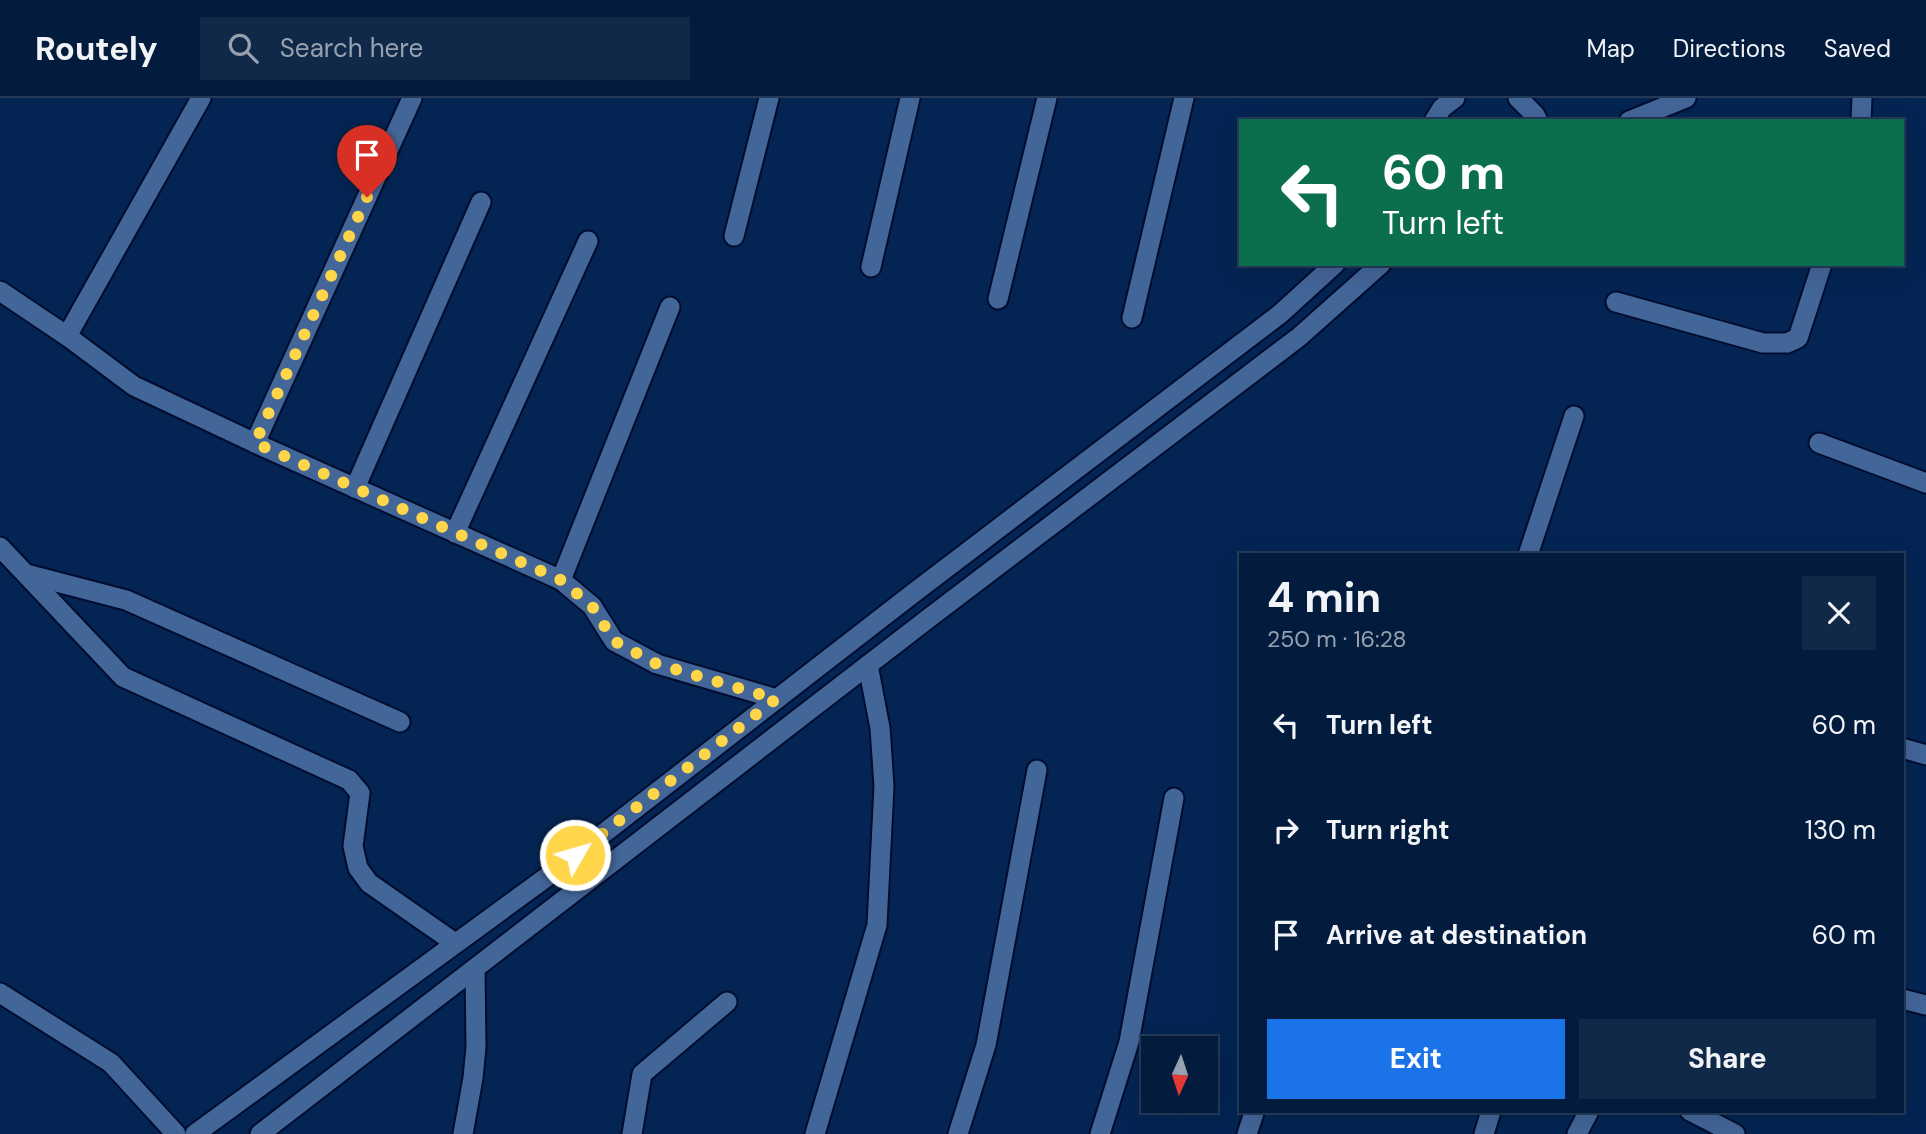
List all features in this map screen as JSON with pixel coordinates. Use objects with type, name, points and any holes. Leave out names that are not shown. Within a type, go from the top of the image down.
[{"type":"street","points":[[67,336],[201,98]]},
{"type":"street","points":[[255,443],[412,98]]},
{"type":"street","points":[[734,236],[769,98]]},
{"type":"street","points":[[871,267],[910,98]]},
{"type":"street","points":[[998,299],[1047,98]]},
{"type":"street","points":[[1132,318],[1184,98]]},
{"type":"street","points":[[1634,119],[1686,98]]},
{"type":"street","points":[[1861,119],[1862,98]]},
{"type":"street","points":[[1435,119],[1442,108],[1453,99]]},
{"type":"street","points":[[1526,99],[1537,119]]},
{"type":"street","points":[[355,488],[481,202]]},
{"type":"street","points":[[456,533],[589,241]]},
{"type":"street","points":[[195,1134],[555,871],[1280,314],[1333,266]]},
{"type":"street","points":[[260,1134],[1299,337],[1379,266]]},
{"type":"street","points":[[1616,302],[1763,343],[1787,343],[1798,338],[1821,266]]},
{"type":"street","points":[[0,291],[134,386],[561,580],[592,606],[614,641],[657,664],[776,699]]},
{"type":"street","points":[[561,580],[670,307]]},
{"type":"street","points":[[1529,553],[1574,416]]},
{"type":"street","points":[[1819,443],[1926,483]]},
{"type":"street","points":[[0,547],[123,677],[349,780],[360,793],[353,846],[358,868],[369,883],[455,943]]},
{"type":"street","points":[[25,573],[127,600],[400,722]]},
{"type":"street","points":[[815,1134],[877,925],[884,786],[880,728],[868,665]]},
{"type":"street","points":[[1904,749],[1926,755]]},
{"type":"street","points":[[958,1134],[986,1045],[1037,770]]},
{"type":"street","points":[[1100,1134],[1129,1042],[1174,798]]},
{"type":"street","points":[[463,1134],[476,1047],[475,969]]},
{"type":"street","points":[[0,993],[111,1063],[176,1134]]},
{"type":"street","points":[[1904,1000],[1926,1005]]},
{"type":"street","points":[[632,1134],[642,1074],[727,1002]]},
{"type":"street","points":[[1247,1134],[1254,1113]]},
{"type":"street","points":[[1484,1134],[1490,1113]]},
{"type":"street","points":[[1577,1134],[1588,1113]]},
{"type":"street","points":[[1694,1113],[1735,1134]]},
{"type":"route","points":[[367,197],[255,443],[561,580],[592,606],[614,641],[657,664],[776,699],[575,855]]}]
